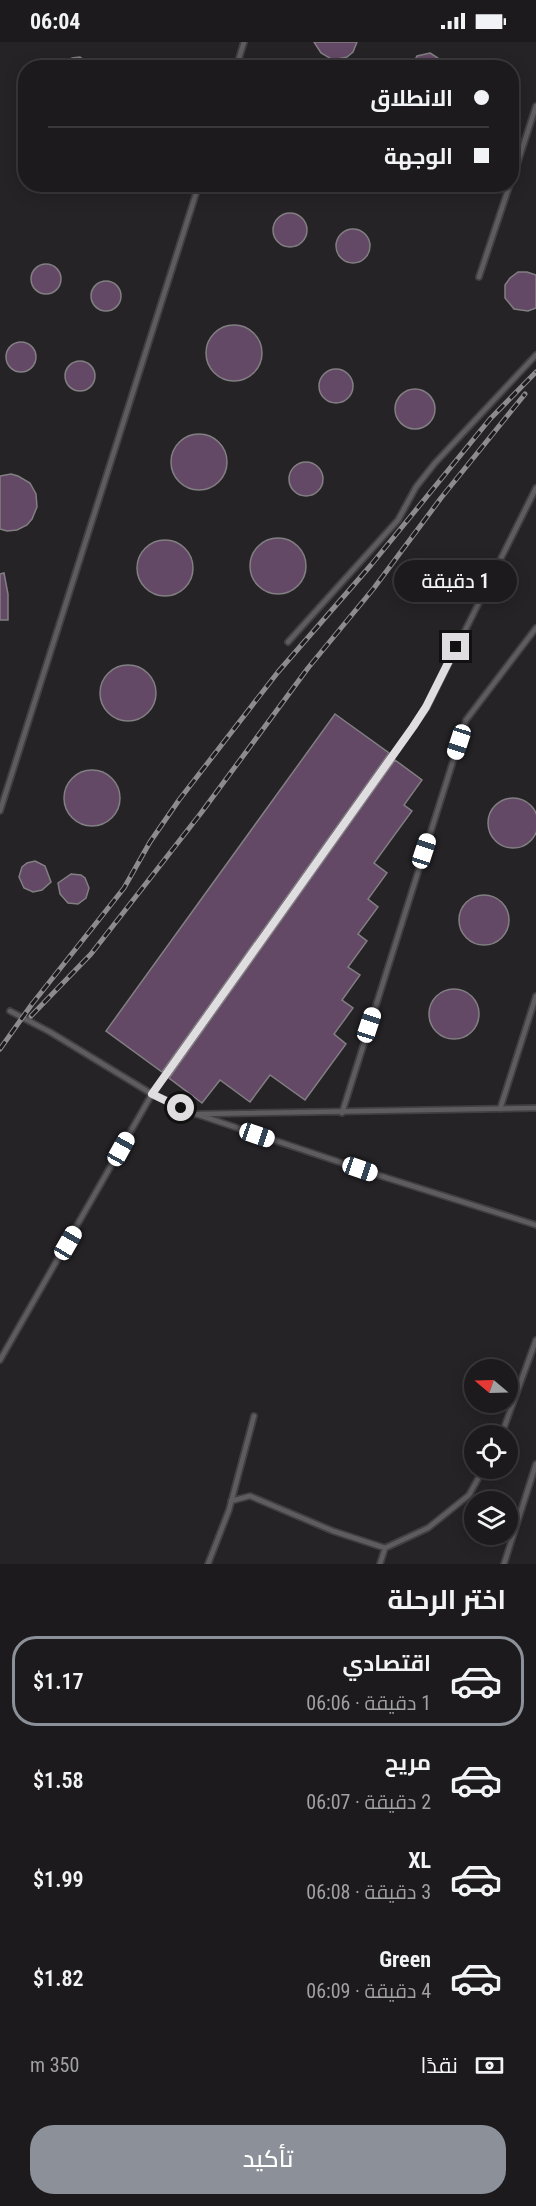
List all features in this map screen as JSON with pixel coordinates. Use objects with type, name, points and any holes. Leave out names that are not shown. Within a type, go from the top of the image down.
[{"type":"lane","points":[[238,60],[244,42]]},
{"type":"lane","points":[[519,158],[536,106]]},
{"type":"lane","points":[[0,811],[196,192]]},
{"type":"lane","points":[[479,277],[507,192]]},
{"type":"lane","points":[[288,642],[398,520],[416,487],[435,463],[536,356]]},
{"type":"lane","points":[[0,1360],[152,1094],[426,707],[536,488]]},
{"type":"lane","points":[[342,1113],[466,720],[536,628]]},
{"type":"lane","points":[[500,1109],[536,996]]},
{"type":"lane","points":[[10,1011],[50,1032],[152,1094],[196,1114],[536,1225]]},
{"type":"lane","points":[[196,1114],[536,1108]]},
{"type":"lane","points":[[505,1425],[536,1340]]},
{"type":"lane","points":[[208,1564],[231,1501],[254,1416]]},
{"type":"lane","points":[[504,1564],[536,1464]]},
{"type":"lane","points":[[231,1501],[250,1496],[333,1531],[385,1548],[428,1528],[470,1495],[478,1479]]},
{"type":"lane","points":[[380,1564],[385,1548]]},
{"type":"building","points":[[314,42],[357,42],[353,52],[347,57],[333,60],[321,53]]},
{"type":"building","points":[[430,53],[439,60],[415,60],[417,56]]},
{"type":"building","points":[[80,57],[84,60],[69,60]]},
{"type":"building","points":[[290,213],[302,218],[307,230],[302,242],[290,247],[278,242],[273,230],[278,218]]},
{"type":"building","points":[[353,229],[365,234],[370,246],[365,258],[353,263],[341,258],[336,246],[341,234]]},
{"type":"building","points":[[46,264],[52,265],[60,273],[60,285],[52,293],[46,294],[40,293],[32,285],[31,279],[32,273],[40,265]]},
{"type":"building","points":[[518,272],[536,275],[536,308],[528,311],[514,309],[505,298],[505,285]]},
{"type":"building","points":[[106,281],[112,282],[120,290],[120,302],[112,310],[106,311],[100,310],[92,302],[91,296],[92,290],[100,282]]},
{"type":"building","points":[[228,325],[240,325],[254,333],[262,347],[260,364],[254,373],[240,381],[228,381],[211,369],[206,359],[206,347],[218,330]]},
{"type":"building","points":[[21,342],[27,343],[35,351],[35,363],[27,371],[21,372],[15,371],[7,363],[6,357],[7,351],[15,343]]},
{"type":"building","points":[[80,361],[86,362],[94,370],[94,382],[86,390],[80,391],[74,390],[66,382],[65,376],[66,370],[74,362]]},
{"type":"building","points":[[336,369],[348,374],[353,386],[348,398],[336,403],[324,398],[319,386],[324,374]]},
{"type":"building","points":[[415,389],[429,395],[435,409],[429,423],[415,429],[401,423],[395,409],[401,395]]},
{"type":"building","points":[[193,434],[205,434],[219,442],[227,456],[225,473],[219,482],[205,490],[193,490],[176,478],[171,468],[171,456],[183,439]]},
{"type":"building","points":[[306,462],[318,467],[323,479],[318,491],[306,496],[294,491],[289,479],[294,467]]},
{"type":"building","points":[[11,474],[30,483],[36,494],[37,507],[27,525],[17,530],[7,531],[0,529],[0,476]]},
{"type":"building","points":[[272,538],[284,538],[298,546],[306,560],[304,577],[298,586],[284,594],[272,594],[255,582],[250,572],[250,560],[262,543]]},
{"type":"building","points":[[159,540],[171,540],[185,548],[193,562],[191,579],[185,588],[171,596],[159,596],[142,584],[137,574],[137,562],[149,545]]},
{"type":"building","points":[[4,573],[8,594],[8,620],[0,620],[0,574]]},
{"type":"building","points":[[122,665],[134,665],[148,673],[156,687],[154,704],[148,713],[134,721],[122,721],[105,709],[100,699],[100,687],[112,670]]},
{"type":"building","points":[[335,714],[389,753],[162,1072],[106,1031]]},
{"type":"building","points":[[395,760],[422,780],[404,805],[412,811],[374,863],[387,873],[368,899],[378,907],[358,934],[367,941],[348,967],[360,975],[342,1000],[353,1008],[334,1034],[346,1044],[305,1100],[270,1075],[250,1102],[220,1080],[202,1103],[169,1078]]},
{"type":"building","points":[[86,770],[98,770],[112,778],[120,792],[118,809],[112,818],[98,826],[86,826],[69,814],[64,804],[64,792],[76,775]]},
{"type":"building","points":[[513,798],[522,800],[536,814],[536,832],[522,846],[513,848],[504,846],[490,832],[488,823],[490,814],[504,800]]},
{"type":"building","points":[[35,861],[45,866],[51,882],[42,890],[33,892],[24,888],[19,877],[22,867]]},
{"type":"building","points":[[71,874],[85,878],[89,888],[86,898],[78,904],[68,903],[60,894],[58,883]]},
{"type":"building","points":[[484,895],[502,902],[509,920],[502,938],[484,945],[466,938],[459,920],[466,902]]},
{"type":"building","points":[[454,989],[472,996],[479,1014],[472,1032],[454,1039],[436,1032],[429,1014],[436,996]]},
{"type":"railway","points":[[0,1049],[32,1004],[124,888],[150,842],[179,800],[278,672],[371,565],[490,419],[536,372]]},
{"type":"railway","points":[[31,1016],[91,954],[201,813],[308,668],[374,588],[441,498],[525,394]]},
{"type":"route","points":[[181,1108],[152,1094],[413,727],[426,707],[456,647]]}]
